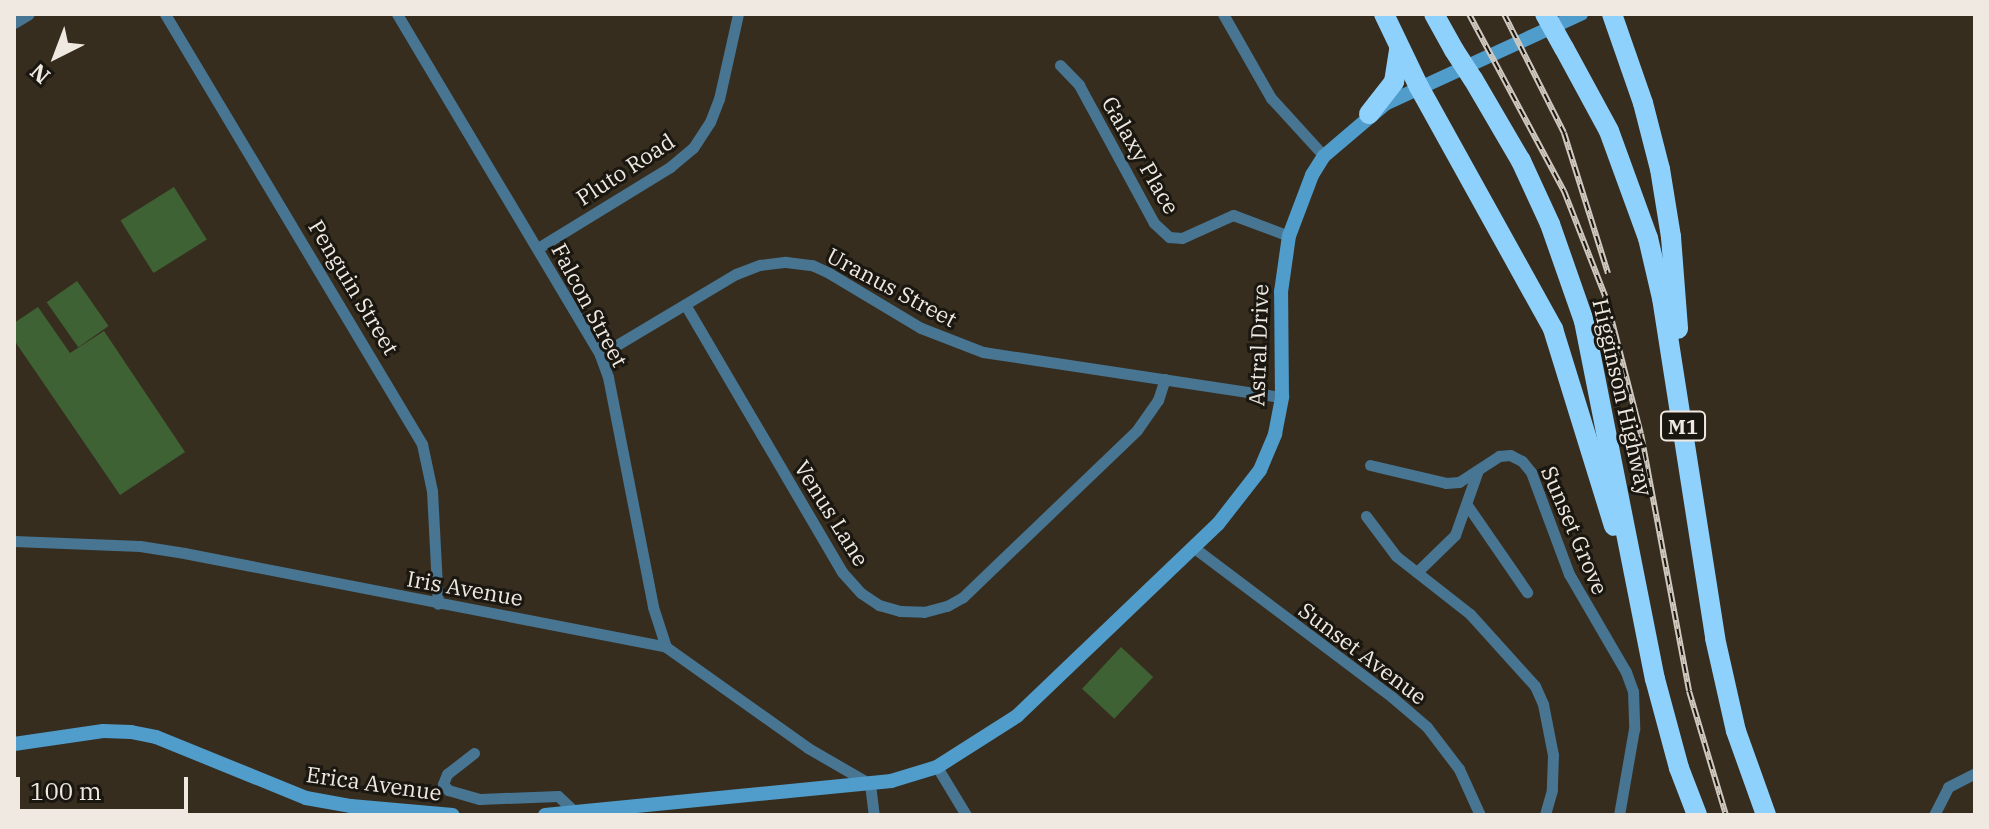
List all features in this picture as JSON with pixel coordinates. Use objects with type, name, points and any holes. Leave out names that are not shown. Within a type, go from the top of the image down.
[{"type":"highway","points":[[1384,14],[1419,87],[1553,329],[1590,441],[1655,679]]},
{"type":"highway","name":"Higginson Highway","points":[[1434,14],[1527,174],[1569,274],[1584,321],[1655,679],[1679,768],[1697,815]]},
{"type":"highway","name":"M1","points":[[1545,14],[1609,131],[1648,238],[1726,688],[1736,731],[1766,815]]},
{"type":"highway","points":[[1619,20],[1660,169],[1677,302],[1681,415]]},
{"type":"highway","points":[[1369,114],[1394,82],[1399,49]]},
{"type":"street","points":[[14,23],[29,14]]},
{"type":"street","name":"Penguin Street","points":[[165,14],[422,444],[432,491],[438,604]]},
{"type":"street","name":"Falcon Street","points":[[397,14],[600,355],[608,377],[653,607],[666,647]]},
{"type":"street","name":"Pluto Road","points":[[538,248],[670,167],[693,148],[710,122],[719,99],[738,14]]},
{"type":"street","points":[[1223,14],[1271,98],[1324,156]]},
{"type":"street","name":"Astral Drive","points":[[870,784],[937,767],[1017,716],[1232,509],[1260,470],[1275,434],[1282,397],[1281,292],[1289,236],[1312,175],[1324,156],[1369,114],[1419,87],[1581,14]]},
{"type":"street","name":"Galaxy Place","points":[[1060,65],[1079,85],[1154,223],[1169,237],[1182,238],[1233,215],[1289,236]]},
{"type":"street","name":"Uranus Street","points":[[600,355],[736,274],[760,265],[786,262],[812,265],[955,343],[1021,359],[1282,397]]},
{"type":"street","name":"Venus Lane","points":[[686,306],[842,572],[861,593],[879,605],[900,611],[924,612],[947,606],[963,597],[1137,430],[1158,400],[1165,379]]},
{"type":"street","name":"Sunset Grove","points":[[1370,465],[1446,483],[1459,482],[1499,456],[1510,455],[1522,461],[1531,472],[1573,583],[1626,672],[1635,706],[1619,815]]},
{"type":"street","points":[[1417,572],[1449,543],[1467,505],[1478,470]]},
{"type":"street","points":[[1467,505],[1527,592]]},
{"type":"street","points":[[1366,516],[1396,556],[1470,614],[1535,686],[1543,704],[1553,755],[1552,790],[1545,815]]},
{"type":"street","name":"Iris Avenue","points":[[14,541],[140,546],[184,553],[666,647],[808,748],[870,784]]},
{"type":"street","name":"Sunset Avenue","points":[[1193,547],[1392,697],[1427,727],[1459,769],[1480,815]]},
{"type":"street","name":"Erica Avenue","points":[[16,741],[103,731],[131,732],[156,737],[306,798],[351,806],[453,815]]},
{"type":"street","points":[[474,753],[447,774],[443,784],[448,790],[480,799],[558,796],[575,812]]},
{"type":"street","points":[[937,767],[966,815]]},
{"type":"street","points":[[1934,815],[1948,787],[1975,773]]},
{"type":"street","points":[[545,815],[870,784],[874,815]]},
{"type":"green space","points":[[174,187],[207,240],[153,273],[121,220]]},
{"type":"green space","points":[[77,281],[109,326],[78,347],[47,302]]},
{"type":"green space","points":[[38,307],[70,353],[104,331],[185,452],[120,495],[14,340],[14,323]]},
{"type":"green space","points":[[1121,647],[1153,677],[1114,719],[1082,689]]},
{"type":"railway","points":[[1469,14],[1564,191],[1606,298],[1641,434],[1689,691],[1726,815]]},
{"type":"railway","points":[[1504,14],[1564,133],[1608,273]]}]
